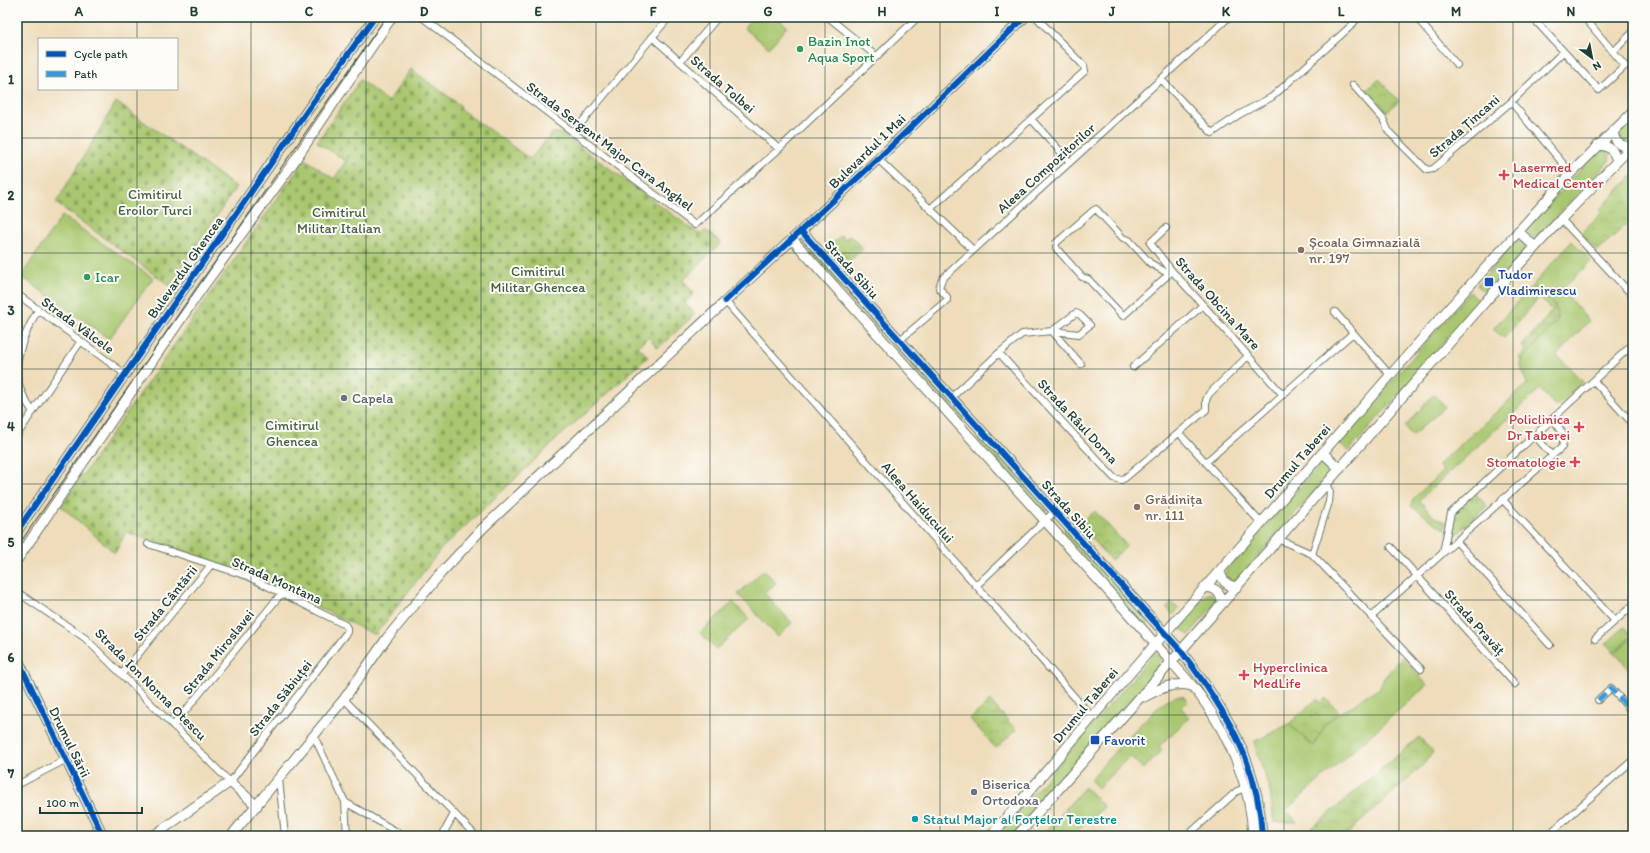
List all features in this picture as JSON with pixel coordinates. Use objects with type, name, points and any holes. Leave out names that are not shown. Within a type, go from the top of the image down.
[{"type":"main road","name":"Bulevardul Ghencea","points":[[17,531],[375,17]]},
{"type":"main road","name":"Bulevardul Ghencea","points":[[17,560],[198,295],[291,166],[392,17]]},
{"type":"main road","name":"Bulevardul 1 Mai","points":[[231,836],[344,699],[387,638],[461,551],[534,480],[878,159],[1025,17]]},
{"type":"main road","points":[[316,100],[329,108]]},
{"type":"main road","name":"Drumul Taberei","points":[[991,836],[1390,375],[1571,173],[1633,112]]},
{"type":"main road","points":[[1613,130],[1617,143],[1624,147],[1632,146]]},
{"type":"main road","points":[[1598,145],[1608,146],[1612,149],[1617,161]]},
{"type":"main road","points":[[1017,836],[1171,663],[1535,246],[1632,146]]},
{"type":"main road","name":"Strada Sibiu","points":[[801,230],[1181,651],[1218,703],[1241,746],[1255,789],[1262,836]]},
{"type":"main road","points":[[1518,231],[1535,246]]},
{"type":"main road","name":"Strada Sibiu","points":[[792,238],[1192,686],[1207,707],[1230,746],[1245,788],[1253,836]]},
{"type":"main road","points":[[186,287],[198,295]]},
{"type":"main road","points":[[970,436],[979,428]]},
{"type":"main road","points":[[1323,453],[1340,468]]},
{"type":"main road","points":[[17,516],[32,511]]},
{"type":"main road","points":[[1220,571],[1223,581],[1227,585],[1236,587]]},
{"type":"main road","points":[[1206,587],[1215,589],[1223,603]]},
{"type":"main road","name":"Drumul Sării","points":[[17,658],[103,836]]},
{"type":"main road","points":[[1137,700],[1167,686],[1180,684],[1192,686]]},
{"type":"main road","points":[[153,836],[230,782]]},
{"type":"main road","name":"Strada Ion Nonna Otescu","points":[[230,782],[256,806]]},
{"type":"street","name":"Strada Sergent Major Cara Anghel","points":[[422,17],[695,225],[779,149],[918,17]]},
{"type":"street","points":[[680,62],[718,17]]},
{"type":"street","points":[[828,17],[876,56]]},
{"type":"street","points":[[1010,17],[1017,24]]},
{"type":"street","points":[[930,209],[1084,73],[1086,68],[1036,17]]},
{"type":"street","name":"Aleea Compozitorilor","points":[[900,340],[947,300],[947,297],[939,288],[939,283],[942,279],[1229,17]]},
{"type":"street","points":[[1161,79],[1212,133],[1240,114],[1272,97],[1351,26],[1358,17]]},
{"type":"street","points":[[1416,17],[1457,65]]},
{"type":"street","points":[[1532,17],[1599,90],[1625,66],[1584,17]]},
{"type":"street","points":[[573,132],[666,18]]},
{"type":"street","points":[[1614,51],[1633,32]]},
{"type":"street","name":"Strada Tolbei","points":[[652,37],[779,149]]},
{"type":"street","name":"Strada Țincani","points":[[1353,86],[1383,119],[1389,132],[1427,170],[1433,169],[1511,102],[1563,52]]},
{"type":"street","name":"Strada Țincani","points":[[1511,102],[1571,173]]},
{"type":"street","points":[[1031,119],[1070,162]]},
{"type":"street","points":[[878,159],[973,250]]},
{"type":"street","points":[[1096,209],[1124,238],[1129,240],[1150,263],[1171,273],[1123,316],[1088,279],[1082,277],[1056,248],[1056,243],[1096,209]]},
{"type":"street","points":[[1561,219],[1633,296]]},
{"type":"street","name":"Strada Obcina Mare","points":[[1166,228],[1150,243],[1171,273],[1204,304],[1283,395]]},
{"type":"street","name":"Strada Vâlcele","points":[[17,294],[125,374]]},
{"type":"street","name":"Aleea Haiducului","points":[[725,302],[1093,718]]},
{"type":"street","points":[[1132,367],[1204,304]]},
{"type":"street","points":[[33,412],[20,389],[17,375],[20,352],[38,310]]},
{"type":"street","points":[[1335,312],[1390,375]]},
{"type":"street","points":[[952,397],[999,353],[1022,334],[1052,332],[1079,334],[1090,325],[1076,313],[1052,332]]},
{"type":"street","points":[[1052,332],[1081,364]]},
{"type":"street","points":[[1206,462],[1353,332]]},
{"type":"street","points":[[17,435],[81,341]]},
{"type":"street","points":[[1443,552],[1451,513],[1633,346]]},
{"type":"street","name":"Strada Râul Dorna","points":[[999,353],[1114,478],[1118,480],[1125,478],[1179,433]]},
{"type":"street","points":[[1248,356],[1209,394],[1206,400],[1206,410],[1179,433],[1262,524]]},
{"type":"street","points":[[1594,381],[1633,424]]},
{"type":"street","points":[[1371,617],[1562,447],[1564,440],[1560,428],[1552,419]]},
{"type":"street","points":[[1535,436],[1552,455]]},
{"type":"street","points":[[1312,554],[1329,502],[1330,492],[1326,484]]},
{"type":"street","points":[[1633,494],[1631,495],[1633,497]]},
{"type":"street","points":[[1502,499],[1615,621]]},
{"type":"street","name":"Strada Sibiu","points":[[976,586],[1055,511]]},
{"type":"street","points":[[1278,539],[1312,554],[1421,669]]},
{"type":"street","points":[[1456,541],[1550,645]]},
{"type":"street","name":"Strada Montana","points":[[148,544],[247,576],[345,625],[347,628]]},
{"type":"street","name":"Strada Pravăț","points":[[1391,547],[1514,684]]},
{"type":"street","name":"Strada Cântării","points":[[122,674],[211,565]]},
{"type":"street","name":"Strada Ion Nonna Otescu","points":[[17,592],[85,638],[230,782]]},
{"type":"street","name":"Strada Miroslavei","points":[[174,726],[282,594]]},
{"type":"street","points":[[1595,638],[1633,604]]},
{"type":"street","name":"Strada Săbiuței","points":[[230,782],[347,632],[347,628]]},
{"type":"street","points":[[1598,700],[1611,688],[1633,713]]},
{"type":"street","points":[[344,699],[476,836]]},
{"type":"street","points":[[314,736],[345,802],[347,836]]},
{"type":"street","points":[[17,784],[65,760]]},
{"type":"street","points":[[1547,836],[1633,760]]},
{"type":"street","points":[[279,779],[285,836]]},
{"type":"street","points":[[1187,836],[1237,791],[1245,788]]},
{"type":"street","points":[[345,802],[404,836]]},
{"type":"street","points":[[442,836],[454,814]]},
{"type":"green space","points":[[753,17],[777,17],[787,26],[769,48],[744,28]]},
{"type":"green space","points":[[411,69],[461,106],[460,109],[530,159],[553,133],[561,133],[699,234],[706,231],[718,240],[720,244],[683,280],[694,294],[685,303],[695,314],[658,348],[648,337],[638,346],[648,357],[558,438],[441,549],[375,635],[252,575],[126,532],[115,553],[61,506],[305,159],[334,179],[346,161],[317,142],[360,80],[388,102]]},
{"type":"green space","points":[[1379,79],[1399,101],[1387,112],[1367,90]]},
{"type":"green space","name":"Cimitirul Eroilor Turci","points":[[116,102],[236,187],[170,286],[56,203]]},
{"type":"green space","points":[[1633,118],[1633,138],[1629,142],[1624,142],[1619,137],[1618,133]]},
{"type":"green space","points":[[1605,149],[1610,154],[1609,161],[1537,237],[1530,236],[1527,229],[1529,225],[1598,150]]},
{"type":"green space","points":[[1633,175],[1633,219],[1597,251],[1581,233],[1602,212],[1600,209]]},
{"type":"green space","name":"Icar","points":[[62,216],[153,278],[109,339],[21,276]]},
{"type":"green space","points":[[841,235],[845,239],[850,235],[863,249],[846,264],[830,246]]},
{"type":"green space","points":[[1520,241],[1524,243],[1526,250],[1486,294],[1477,285],[1515,242]]},
{"type":"green space","points":[[1572,241],[1591,261],[1562,290],[1589,321],[1557,355],[1583,382],[1556,407],[1540,389],[1419,500],[1434,517],[1446,522],[1444,529],[1411,506],[1413,499],[1443,471],[1438,465],[1527,384],[1521,366],[1522,360],[1558,319],[1555,306],[1532,286]]},
{"type":"green space","points":[[815,251],[965,419],[964,420],[961,420],[813,256],[812,253]]},
{"type":"green space","points":[[1532,286],[1553,304],[1558,314],[1558,319],[1522,360],[1519,358],[1526,350],[1522,346],[1553,310],[1539,298],[1504,338],[1493,329]]},
{"type":"green space","points":[[1470,292],[1480,301],[1349,451],[1338,442]]},
{"type":"green space","points":[[1434,394],[1445,407],[1412,436],[1405,427]]},
{"type":"green space","points":[[979,434],[1048,510],[1047,511],[1043,512],[977,438]]},
{"type":"green space","points":[[1320,465],[1328,465],[1330,473],[1237,580],[1232,581],[1229,579],[1225,575],[1226,570]]},
{"type":"green space","points":[[1475,493],[1487,506],[1452,539],[1455,511]]},
{"type":"green space","points":[[1095,511],[1127,546],[1111,560],[1079,525]]},
{"type":"green space","points":[[1066,528],[1150,622],[1146,626],[1062,532]]},
{"type":"green space","points":[[764,570],[776,583],[764,593],[792,623],[778,637],[738,594]]},
{"type":"green space","points":[[1210,593],[1216,599],[1216,602],[1189,635],[1179,627],[1206,595]]},
{"type":"green space","points":[[733,602],[749,619],[716,649],[700,633]]},
{"type":"green space","points":[[1171,603],[1179,609],[1173,615],[1167,608]]},
{"type":"green space","points":[[1624,627],[1632,636],[1614,652],[1606,644]]},
{"type":"green space","points":[[1633,636],[1633,667],[1630,670],[1615,653]]},
{"type":"green space","points":[[1155,652],[1164,663],[1012,836],[997,836]]},
{"type":"green space","points":[[1403,658],[1427,685],[1286,810],[1297,822],[1274,822],[1270,791],[1254,742],[1289,724],[1313,746],[1328,720],[1357,703],[1365,696],[1379,689],[1384,678]]},
{"type":"green space","points":[[1205,690],[1227,724],[1242,756],[1256,807],[1254,808],[1202,692]]},
{"type":"green space","points":[[1178,696],[1184,697],[1188,702],[1181,707],[1189,718],[1159,746],[1162,750],[1143,769],[1130,756],[1098,788],[1090,780],[1147,718],[1170,699]]},
{"type":"green space","points":[[1326,698],[1340,713],[1327,722],[1313,746],[1289,724],[1317,699],[1321,703]]},
{"type":"green space","points":[[990,701],[1016,730],[996,748],[970,719]]},
{"type":"green space","points":[[1419,737],[1433,752],[1425,763],[1345,836],[1297,836],[1297,832],[1308,832]]},
{"type":"green space","points":[[1085,787],[1104,807],[1071,836],[1041,836]]},
{"type":"tram line","points":[[17,547],[386,17]]},
{"type":"marked path","points":[[1598,700],[1611,688],[1633,713]]},
{"type":"cycle path","points":[[17,531],[307,111],[375,17]]},
{"type":"cycle path","points":[[725,301],[878,159],[1025,17]]},
{"type":"cycle path","points":[[801,231],[1181,651],[1197,672],[1225,715],[1236,737],[1254,784],[1262,836]]},
{"type":"cycle path","points":[[17,658],[103,836]]},
{"type":"place","name":"Bazin Inot Aqua Sport","points":[[800,49]]},
{"type":"place","name":"Lasermed Medical Center","points":[[1504,175]]},
{"type":"place","name":"Școala Gimnazială nr. 197","points":[[1301,250]]},
{"type":"place","name":"Icar","points":[[87,277]]},
{"type":"place","name":"Tudor Vladimirescu","points":[[1489,282]]},
{"type":"place","name":"Capela","points":[[344,398]]},
{"type":"place","name":"Policlinica Dr Taberei","points":[[1579,427]]},
{"type":"place","name":"Stomatologie","points":[[1575,462]]},
{"type":"place","name":"Grădinița nr. 111","points":[[1137,507]]},
{"type":"place","name":"Hyperclinica MedLife","points":[[1244,675]]},
{"type":"place","name":"Favorit","points":[[1095,740]]},
{"type":"place","name":"Biserica Ortodoxa","points":[[974,792]]},
{"type":"place","name":"Statul Major al Forțelor Terestre","points":[[915,819]]},
{"type":"park label","name":"Cimitirul Militar Italian","points":[[339,220]]},
{"type":"park label","name":"Cimitirul Militar Ghencea","points":[[538,280]]},
{"type":"park label","name":"Cimitirul Ghencea","points":[[292,434]]}]
